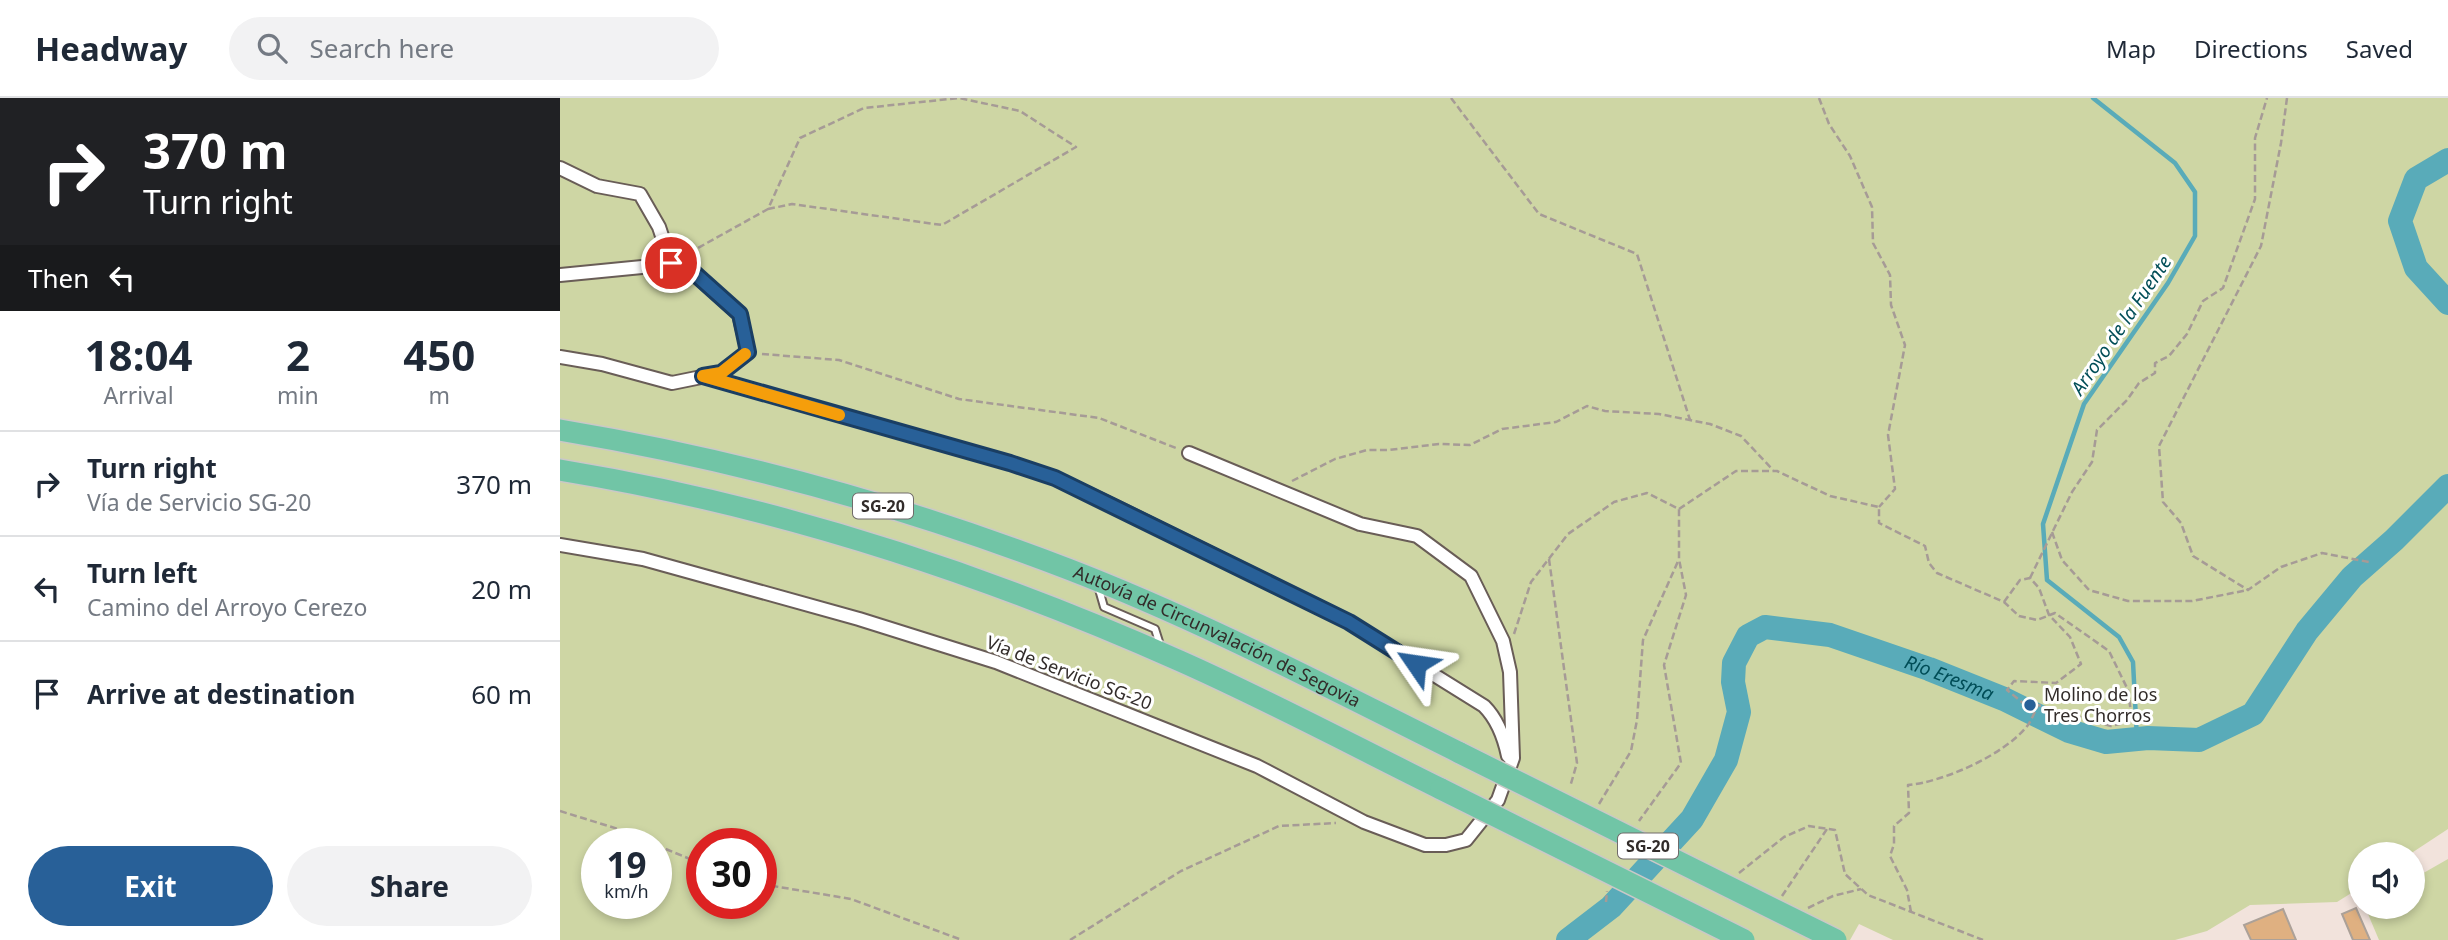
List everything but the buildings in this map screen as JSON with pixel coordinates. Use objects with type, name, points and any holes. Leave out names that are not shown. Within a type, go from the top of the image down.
[{"type":"highway","name":"Autovía de Circunvalación de Segovia","points":[[560,430],[674,451],[830,490],[969,534],[1097,581],[1206,628],[1836,940]]},
{"type":"highway","name":"Autovía de Circunvalación de Segovia","points":[[560,470],[692,496],[887,550],[1004,590],[1162,653],[1287,712],[1744,940]]},
{"type":"street","points":[[560,168],[597,186],[640,194],[659,227],[671,263]]},
{"type":"street","points":[[560,275],[683,263],[740,314],[748,352],[721,373],[672,383],[602,364],[560,357]]},
{"type":"street","points":[[703,376],[1010,463],[1055,478],[1118,508],[1349,622],[1484,706],[1500,728],[1511,766]]},
{"type":"street","name":"Vía de Servicio SG-20","points":[[560,545],[643,559],[859,619],[996,662],[1257,766],[1364,822],[1425,845],[1446,845],[1466,840],[1498,800],[1513,758],[1510,672],[1503,641],[1471,576],[1417,536],[1360,524],[1189,453]]},
{"type":"lane","points":[[1097,581],[1104,607],[1155,629],[1162,653]]},
{"type":"path","points":[[671,263],[768,209],[792,204],[942,226],[1076,147],[1020,111],[959,98],[864,108],[800,138],[768,209]]},
{"type":"path","points":[[1451,98],[1539,214],[1637,254],[1690,420]]},
{"type":"path","points":[[1819,98],[1829,124],[1850,156],[1872,207],[1873,243],[1890,275],[1891,305],[1905,345],[1888,435],[1895,489],[1879,507],[1879,523],[1924,546],[1929,563],[1937,573],[2004,602],[2019,616],[2037,620],[2055,613],[2109,651],[2129,690],[2132,721],[2111,726],[2038,705],[2028,725],[2001,748],[1964,769],[1928,783],[1908,785],[1909,813],[1894,825],[1894,844],[1890,856],[1907,890],[1911,912]]},
{"type":"path","points":[[2030,578],[2072,492],[2092,462],[2097,430],[2127,400],[2139,383],[2155,373],[2155,363],[2169,356],[2179,345],[2203,301],[2222,288],[2255,199],[2255,138],[2267,98]]},
{"type":"path","points":[[2248,590],[2193,556],[2181,523],[2163,502],[2159,446],[2261,246],[2287,98]]},
{"type":"path","points":[[748,352],[839,360],[959,399],[1099,418],[1189,453]]},
{"type":"path","points":[[1277,489],[1335,459],[1367,450],[1439,444],[1470,445],[1502,429],[1556,422],[1587,406],[1605,411],[1659,414],[1710,424],[1741,436],[1774,471]]},
{"type":"path","points":[[1679,509],[1736,471],[1774,471],[1830,496],[1879,507]]},
{"type":"path","points":[[1506,657],[1531,582],[1569,534],[1614,502],[1647,493],[1679,509]]},
{"type":"path","points":[[1633,828],[1681,763],[1664,665],[1686,595],[1679,559],[1679,509]]},
{"type":"path","points":[[2052,532],[2062,560],[2090,590],[2128,601],[2192,601],[2248,590],[2281,567],[2322,553],[2369,562]]},
{"type":"path","points":[[1549,559],[1577,763],[1570,789]]},
{"type":"path","points":[[1600,804],[1631,751],[1637,720],[1643,640],[1679,559]]},
{"type":"path","points":[[2004,602],[2020,580],[2030,578]]},
{"type":"path","points":[[2030,578],[2039,588],[2049,615],[2070,637],[2081,664],[2056,684],[2014,681],[2007,690],[2034,712]]},
{"type":"path","points":[[560,811],[615,828]]},
{"type":"path","points":[[1070,940],[1181,870],[1279,826],[1364,822]]},
{"type":"path","points":[[1738,875],[1784,837],[1809,826],[1835,830],[1845,874],[1868,895],[1983,940]]},
{"type":"path","points":[[1779,900],[1827,829]]},
{"type":"path","points":[[777,887],[851,899],[962,940]]},
{"type":"path","points":[[1805,910],[1833,896],[1861,889]]},
{"type":"path","points":[[1606,902],[1607,891]]},
{"type":"green space","points":[[560,98],[2448,98],[2448,829],[2425,844],[2425,842],[2348,842],[2348,895],[2337,902],[2250,905],[2207,931],[2175,940],[1893,940],[1859,924],[1850,940],[560,940]]},
{"type":"green space","points":[[2448,859],[2448,940],[2379,940],[2370,919],[2425,919],[2425,872]]},
{"type":"waterway","name":"Arroyo de la Fuente","points":[[2093,98],[2175,163],[2195,192],[2195,236],[2168,283],[2084,404],[2043,524],[2047,580],[2119,637],[2133,662],[2137,739]]},
{"type":"waterway","name":"Río Eresma","points":[[2448,160],[2416,179],[2400,221],[2416,268],[2448,303]]},
{"type":"waterway","name":"Río Eresma","points":[[1568,940],[1611,907],[1692,819],[1726,760],[1739,712],[1733,682],[1734,663],[1748,636],[1765,627],[1830,635],[1929,669],[2004,699],[2069,731],[2106,742],[2148,738],[2199,740],[2253,714],[2307,631],[2352,577],[2448,486]]},
{"type":"slow traffic","points":[[745,354],[721,373],[703,376],[839,415]]},
{"type":"place","name":"Molino de los Tres Chorros","points":[[2030,705]]},
{"type":"route","points":[[671,263],[683,263],[740,314],[748,352],[721,373],[703,376],[1055,478],[1349,622],[1416,664]]}]
